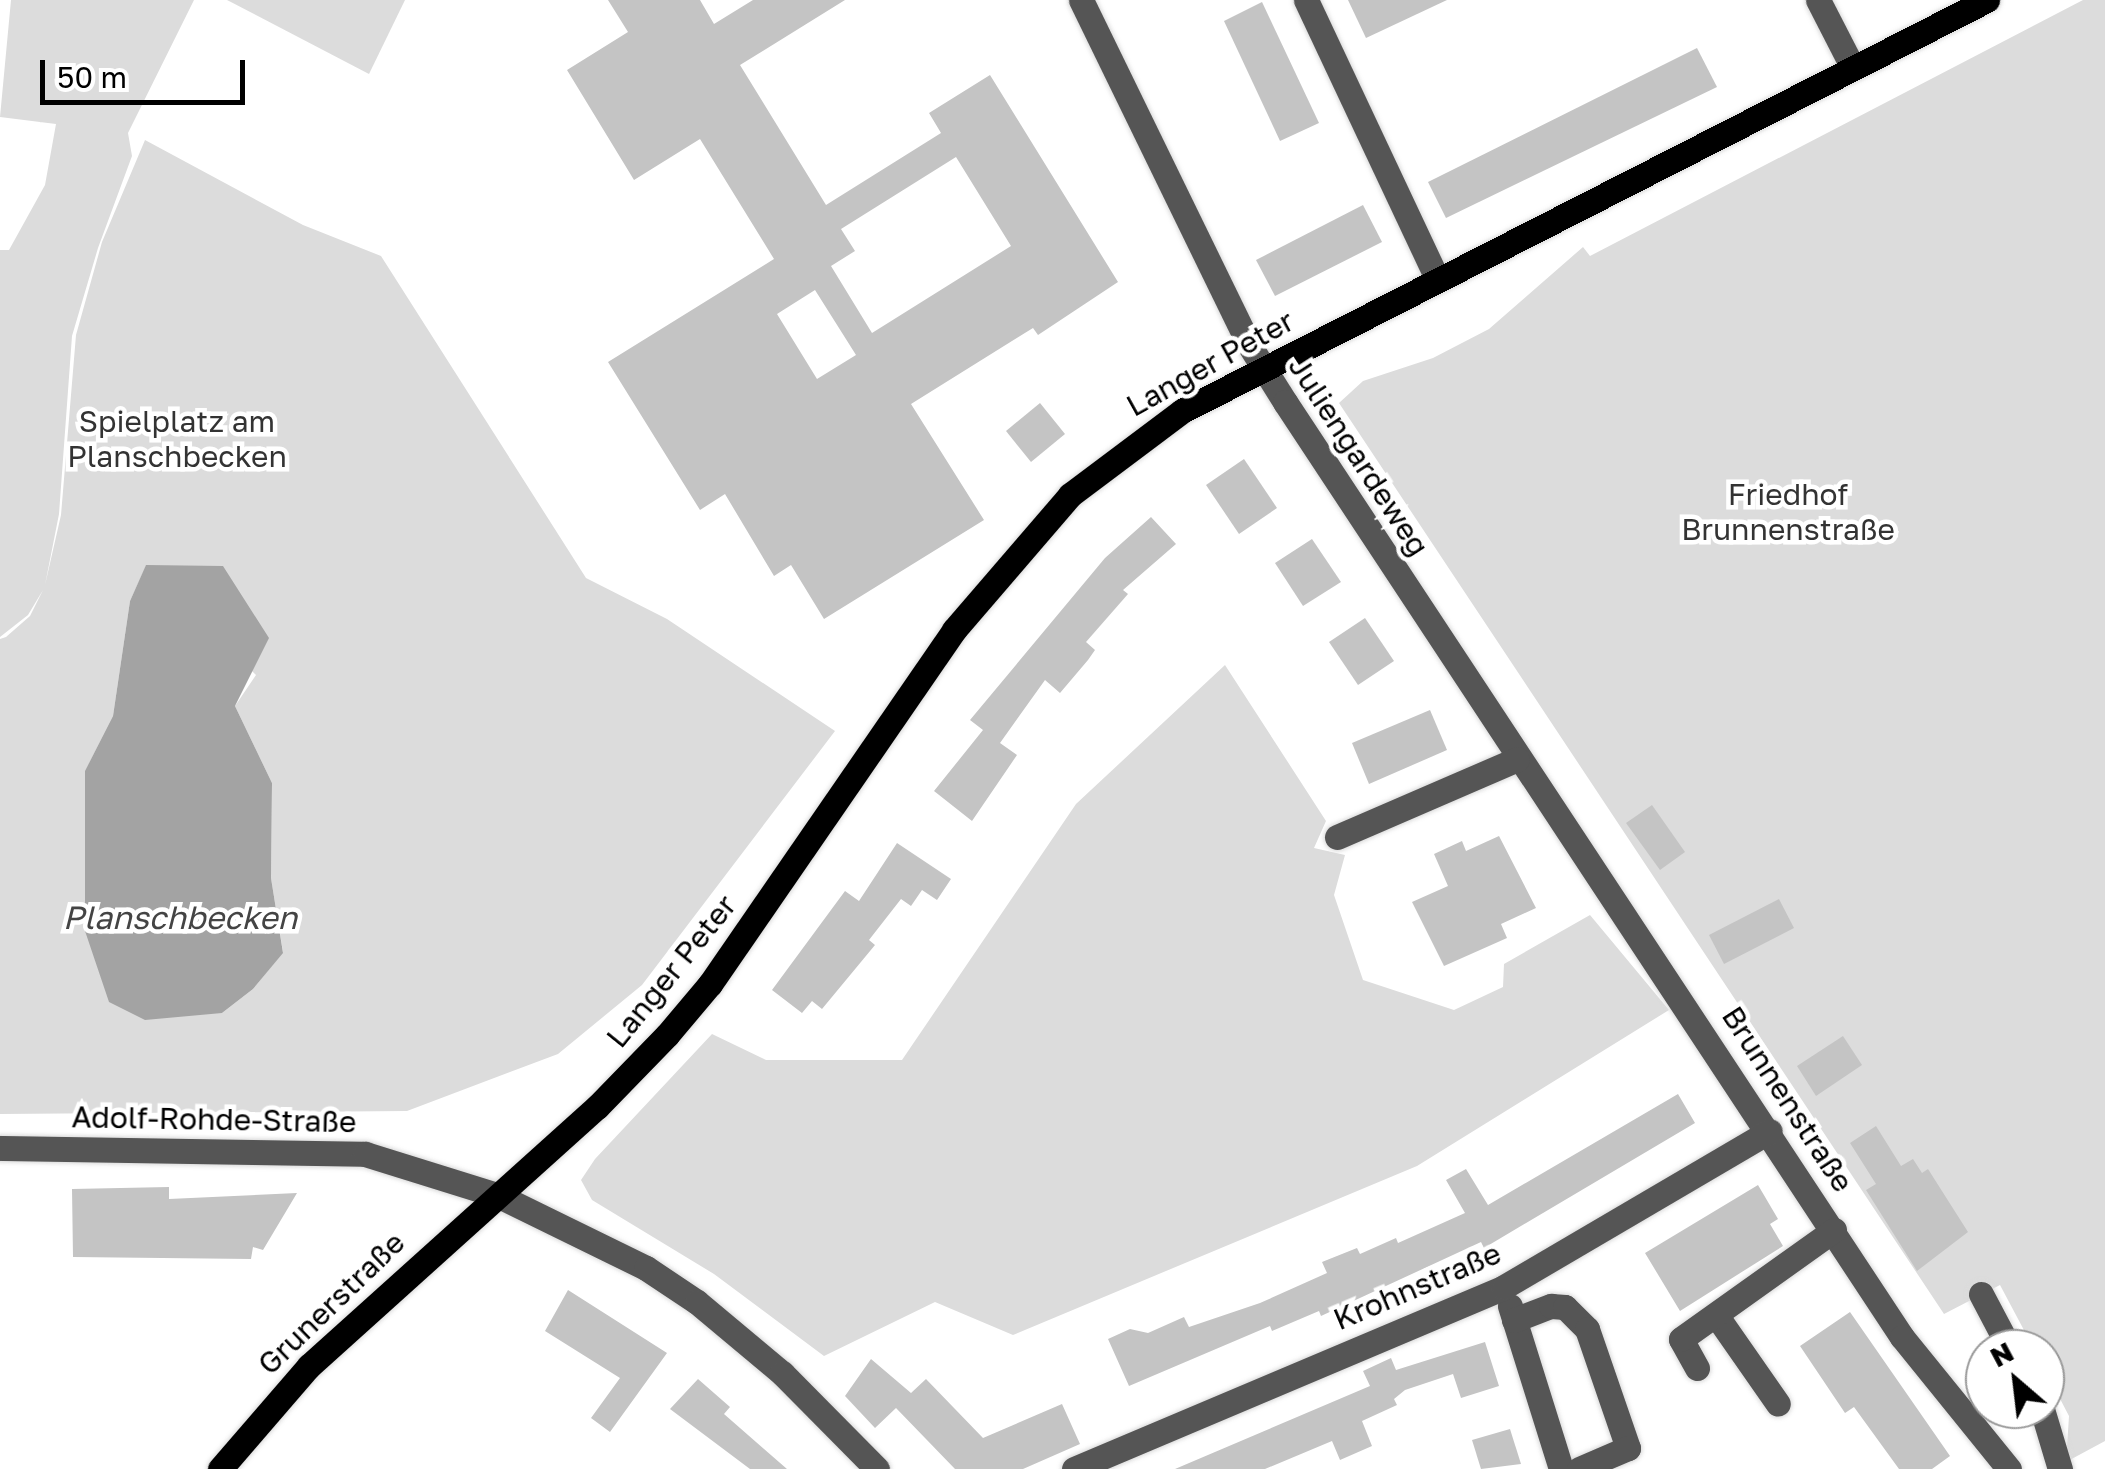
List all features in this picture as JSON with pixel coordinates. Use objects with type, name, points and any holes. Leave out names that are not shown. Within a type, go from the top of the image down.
[{"type":"main road","name":"Langer Peter","points":[[497,1195],[597,1107],[710,984],[954,630],[1070,495],[1139,437],[1264,368],[1988,0]]},
{"type":"main road","name":"Grunerstraße","points":[[220,1469],[309,1366],[497,1195]]},
{"type":"street","name":"Juliengardeweg","points":[[1081,0],[1264,368],[1517,759]]},
{"type":"street","points":[[1306,0],[1437,279]]},
{"type":"street","points":[[1818,0],[1853,68]]},
{"type":"street","points":[[1337,836],[1517,759]]},
{"type":"street","name":"Brunnenstraße","points":[[1517,759],[1770,1130],[1902,1337],[2010,1469]]},
{"type":"street","name":"Krohnstraße","points":[[1074,1469],[1504,1287],[1770,1130]]},
{"type":"street","name":"Adolf-Rohde-Straße","points":[[0,1148],[364,1154],[497,1195],[646,1268],[698,1302],[827,1420],[871,1466]]},
{"type":"street","points":[[1697,1368],[1681,1339],[1834,1230]]},
{"type":"street","points":[[1504,1287],[1562,1469]]},
{"type":"street","points":[[1982,1294],[2000,1329]]},
{"type":"street","points":[[1514,1320],[1551,1306],[1566,1307],[1587,1329],[1628,1448],[1579,1469]]},
{"type":"street","points":[[1716,1316],[1778,1404]]},
{"type":"street","points":[[2048,1429],[2060,1469]]},
{"type":"green space","name":"Spielplatz am Planschbecken","points":[[11,0],[194,0],[128,133],[132,156],[98,248],[72,336],[59,514],[45,585],[61,515],[76,335],[102,242],[145,140],[303,225],[381,256],[586,578],[667,619],[835,731],[642,985],[558,1054],[407,1111],[0,1114],[0,639],[30,616],[43,590],[28,615],[0,637],[0,250],[9,250],[45,185],[56,124],[0,117]],"holes":[[[146,566],[256,675],[235,706],[272,783],[271,878],[283,952],[253,989],[222,1013],[85,931],[85,772],[113,716],[130,601]]]},
{"type":"green space","points":[[227,0],[405,0],[369,74]]},
{"type":"green space","name":"Friedhof Brunnenstraße","points":[[2083,0],[2105,0],[2105,1441],[2066,1462],[2069,1416],[2065,1408],[2065,1329],[2023,1329],[2000,1285],[1944,1314],[1339,403],[1363,381],[1433,358],[1489,329],[1583,247],[1590,256]]},
{"type":"green space","points":[[1225,665],[1326,821],[1314,848],[1345,855],[1334,895],[1363,980],[1454,1010],[1503,987],[1504,964],[1590,915],[1669,1010],[1417,1166],[1013,1335],[935,1302],[824,1356],[714,1274],[592,1200],[581,1180],[595,1159],[712,1034],[766,1060],[902,1060],[1076,804]]},
{"type":"water","name":"Planschbecken","points":[[146,565],[223,566],[269,638],[235,706],[272,783],[271,878],[283,953],[253,989],[222,1013],[145,1020],[109,1002],[85,931],[85,771],[113,716],[130,601]]},
{"type":"building","points":[[608,0],[700,0],[714,24],[753,0],[845,0],[740,65],[826,205],[941,133],[929,113],[990,75],[1118,282],[1038,335],[1033,328],[911,404],[984,520],[824,619],[791,565],[774,576],[725,494],[700,510],[608,362],[774,259],[700,139],[634,180],[567,70],[628,32]],"holes":[[[956,157],[1011,246],[872,333],[831,266],[855,251],[841,229]],[[815,290],[856,355],[817,379],[777,314]]]},
{"type":"building","points":[[1348,0],[1447,0],[1366,38]]},
{"type":"building","points":[[1262,2],[1319,123],[1280,141],[1224,21]]},
{"type":"building","points":[[1697,48],[1717,87],[1446,218],[1428,182]]},
{"type":"building","points":[[1363,205],[1382,242],[1275,296],[1256,260]]},
{"type":"building","points":[[1040,403],[1065,434],[1031,462],[1006,431]]},
{"type":"building","points":[[1244,459],[1277,508],[1239,534],[1206,485]]},
{"type":"building","points":[[1151,517],[1176,544],[1123,590],[1128,594],[1086,642],[1095,650],[1060,693],[1045,680],[1000,743],[1017,755],[972,821],[934,791],[983,730],[970,720],[1105,558]]},
{"type":"building","points":[[1312,539],[1341,582],[1303,606],[1275,563]]},
{"type":"building","points":[[1365,618],[1394,661],[1358,685],[1329,642]]},
{"type":"building","points":[[1430,710],[1447,750],[1369,784],[1352,743]]},
{"type":"building","points":[[1652,805],[1685,852],[1660,870],[1626,823]]},
{"type":"building","points":[[1499,836],[1536,908],[1501,924],[1507,938],[1444,966],[1412,902],[1448,886],[1434,854],[1462,841],[1466,851]]},
{"type":"building","points":[[897,843],[951,879],[937,900],[922,890],[911,906],[901,899],[869,940],[875,945],[822,1009],[812,1001],[802,1013],[772,990],[845,891],[859,901]]},
{"type":"building","points":[[1779,899],[1794,928],[1724,964],[1709,935]]},
{"type":"building","points":[[1843,1036],[1862,1065],[1816,1096],[1797,1066]]},
{"type":"building","points":[[1678,1094],[1695,1123],[1484,1248],[1481,1242],[1321,1316],[1319,1311],[1272,1331],[1270,1326],[1129,1386],[1108,1339],[1130,1329],[1148,1333],[1184,1317],[1189,1327],[1260,1303],[1327,1273],[1322,1262],[1357,1248],[1360,1254],[1396,1238],[1398,1243],[1465,1213],[1446,1180],[1466,1169],[1488,1205]]},
{"type":"building","points":[[1876,1126],[1901,1166],[1913,1159],[1922,1173],[1928,1169],[1968,1232],[1917,1271],[1866,1190],[1876,1184],[1850,1143]]},
{"type":"building","points":[[1758,1185],[1778,1219],[1770,1224],[1783,1246],[1680,1311],[1645,1253]]},
{"type":"building","points":[[169,1187],[169,1199],[297,1193],[263,1250],[253,1247],[251,1259],[73,1257],[72,1189]]},
{"type":"building","points":[[568,1290],[667,1353],[610,1432],[591,1418],[620,1378],[545,1331]]},
{"type":"building","points":[[1850,1312],[1950,1456],[1932,1469],[1899,1469],[1854,1407],[1845,1413],[1800,1346]]},
{"type":"building","points":[[1485,1342],[1499,1386],[1461,1398],[1453,1374],[1405,1390],[1394,1399],[1397,1405],[1362,1421],[1372,1446],[1340,1460],[1332,1441],[1265,1469],[1175,1469],[1370,1386],[1363,1371],[1391,1358],[1396,1370]]},
{"type":"building","points":[[871,1359],[911,1393],[926,1379],[983,1438],[1062,1404],[1080,1444],[1023,1469],[955,1469],[896,1408],[875,1428],[845,1396]]},
{"type":"building","points":[[698,1379],[730,1407],[724,1414],[787,1469],[750,1469],[670,1409]]},
{"type":"building","points":[[1510,1429],[1521,1464],[1481,1469],[1472,1440]]}]
